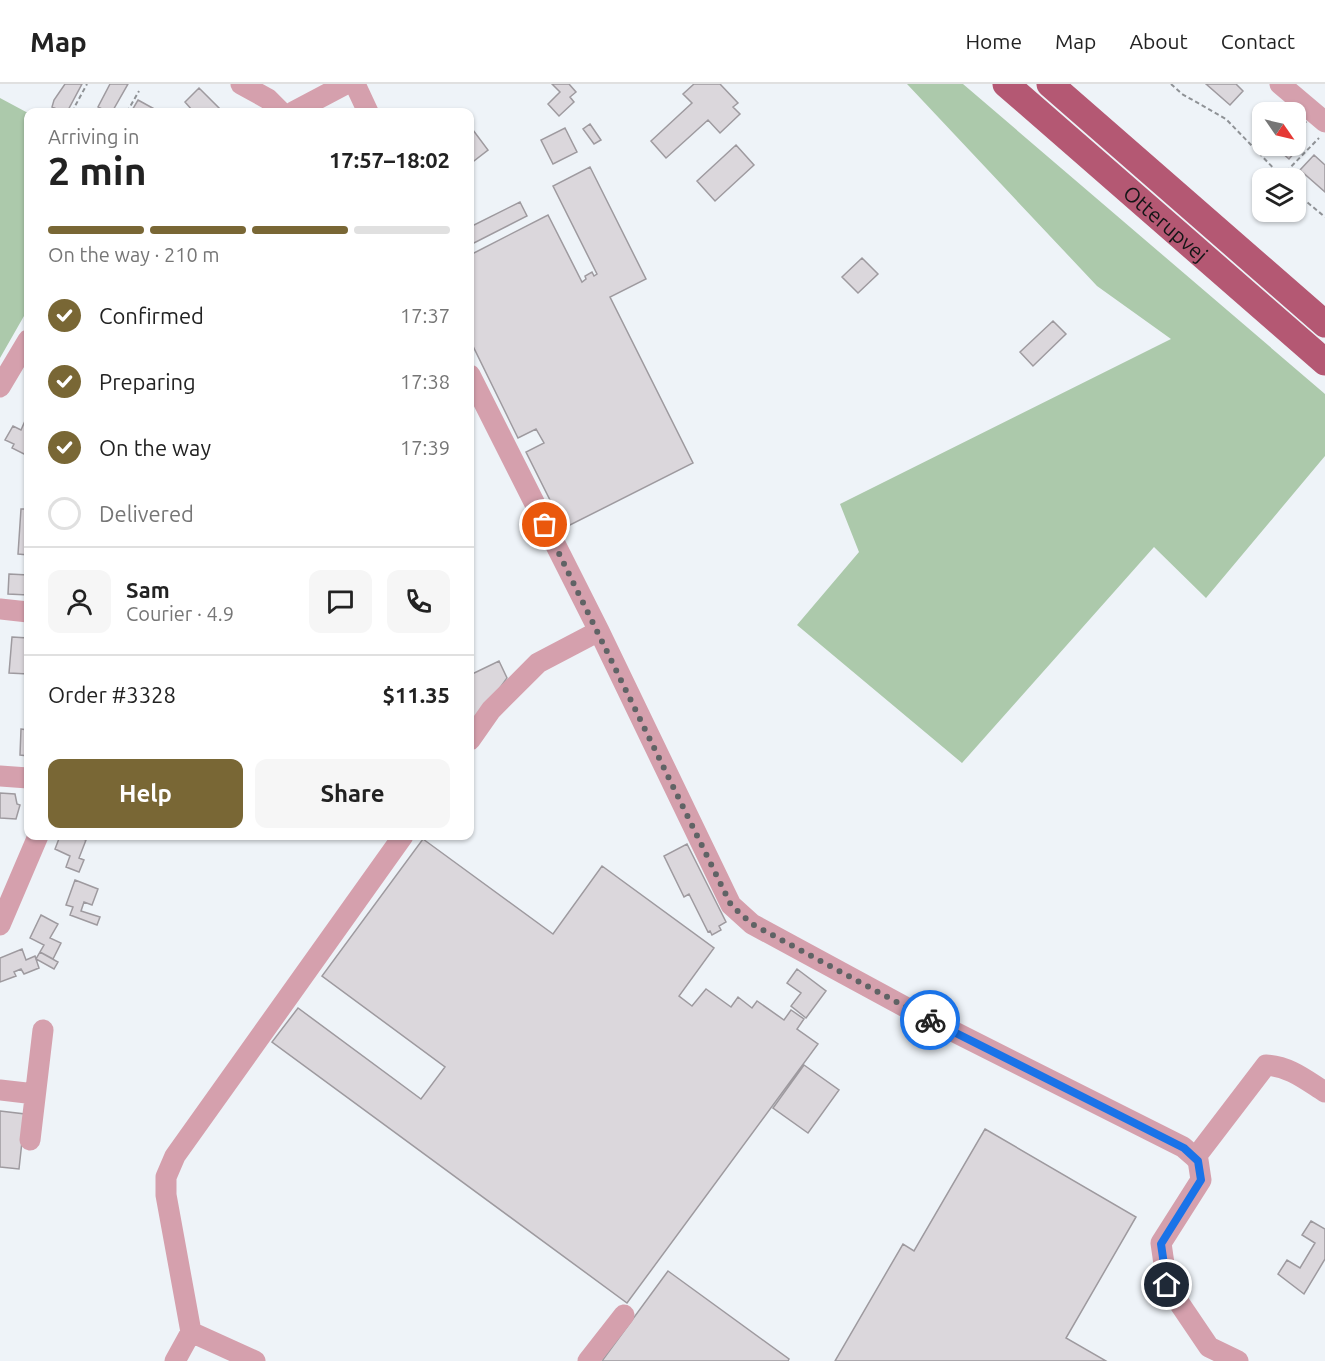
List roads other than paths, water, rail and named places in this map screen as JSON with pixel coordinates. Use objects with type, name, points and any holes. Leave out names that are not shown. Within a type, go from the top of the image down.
[{"type":"main road","name":"Otterupvej","points":[[1006,84],[1325,362]]},
{"type":"main road","name":"Otterupvej","points":[[1050,84],[1325,324]]},
{"type":"street","points":[[241,84],[268,99],[277,108]]},
{"type":"street","points":[[301,108],[346,84]]},
{"type":"street","points":[[354,84],[366,108]]},
{"type":"street","points":[[1280,84],[1325,122]]},
{"type":"street","points":[[0,387],[24,347]]},
{"type":"street","points":[[474,383],[731,905],[752,924],[907,1008],[1184,1148],[1195,1158],[1201,1180],[1161,1244],[1167,1285],[1209,1347],[1238,1361]]},
{"type":"street","points":[[0,609],[24,612]]},
{"type":"street","points":[[474,734],[491,710],[538,663],[598,631]]},
{"type":"street","points":[[0,776],[24,778]]},
{"type":"street","points":[[0,925],[36,840]]},
{"type":"street","points":[[175,1361],[190,1332],[166,1195],[166,1177],[175,1156],[399,840]]},
{"type":"street","points":[[30,1140],[43,1030]]},
{"type":"street","points":[[1195,1158],[1266,1065],[1293,1071],[1325,1092]]},
{"type":"street","points":[[0,1090],[36,1094]]},
{"type":"street","points":[[588,1361],[624,1315]]},
{"type":"street","points":[[190,1332],[255,1361]]}]
